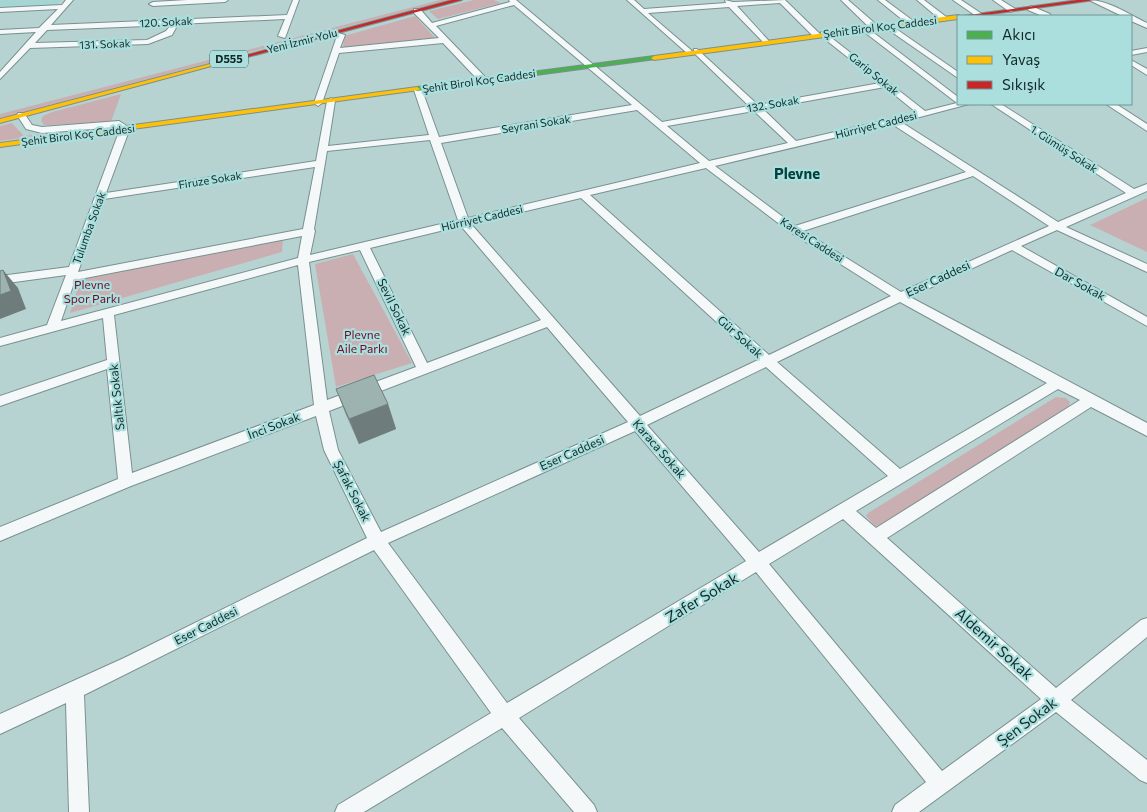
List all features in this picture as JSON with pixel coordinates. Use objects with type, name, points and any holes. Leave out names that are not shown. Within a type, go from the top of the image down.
[{"type":"main road","name":"Yeni İzmir Yolu","points":[[0,110],[427,0]]},
{"type":"main road","name":"Yeni İzmir Yolu","points":[[0,121],[459,0]]},
{"type":"main road","points":[[980,15],[1068,1],[1092,0]]},
{"type":"main road","name":"Şehit Birol Koç Caddesi","points":[[0,145],[957,17]]},
{"type":"street","points":[[1,73],[70,0]]},
{"type":"street","points":[[144,17],[155,2],[225,0]]},
{"type":"street","points":[[282,36],[296,0]]},
{"type":"street","points":[[630,0],[693,51],[796,145]]},
{"type":"street","points":[[642,11],[729,2],[782,0]]},
{"type":"street","name":"Garip Sokak","points":[[782,0],[820,34],[924,114]]},
{"type":"street","points":[[844,0],[870,29],[957,100]]},
{"type":"street","points":[[881,0],[912,23]]},
{"type":"street","points":[[920,0],[945,19]]},
{"type":"street","points":[[956,0],[980,15]]},
{"type":"street","points":[[996,0],[1013,10]]},
{"type":"street","points":[[1092,0],[1125,15]]},
{"type":"street","points":[[432,25],[513,1]]},
{"type":"street","name":"Karesi Caddesi","points":[[513,1],[708,166],[794,230],[900,297],[1147,430]]},
{"type":"street","points":[[729,2],[765,42]]},
{"type":"street","points":[[0,10],[62,8]]},
{"type":"street","points":[[1031,8],[1045,15]]},
{"type":"street","points":[[417,11],[484,80]]},
{"type":"street","name":"120. Sokak","points":[[0,32],[144,17],[176,22],[290,16]]},
{"type":"street","points":[[1132,18],[1147,26]]},
{"type":"street","name":"131. Sokak","points":[[26,46],[148,42],[169,33],[176,22]]},
{"type":"street","points":[[888,26],[957,75]]},
{"type":"street","name":"Şafak Sokak","points":[[341,35],[324,102],[321,156],[304,260],[321,408],[332,450],[378,541],[505,716],[587,812]]},
{"type":"street","points":[[336,51],[446,40]]},
{"type":"street","points":[[1132,53],[1147,50]]},
{"type":"street","points":[[1133,66],[1147,72]]},
{"type":"street","name":"132. Sokak","points":[[660,125],[886,84]]},
{"type":"street","name":"Karaca Sokak","points":[[418,90],[464,223],[758,564],[941,785]]},
{"type":"street","name":"Hürriyet Caddesi","points":[[0,342],[304,260],[708,166],[959,105]]},
{"type":"street","name":"1. Gümüş Sokak","points":[[997,105],[1133,193]]},
{"type":"street","points":[[1112,105],[1147,128]]},
{"type":"street","name":"Seyrani Sokak","points":[[321,156],[637,107]]},
{"type":"street","points":[[1130,117],[1147,114]]},
{"type":"street","points":[[21,115],[29,127],[42,130],[119,124],[125,128]]},
{"type":"street","points":[[894,121],[1058,227],[1147,268]]},
{"type":"street","name":"Tulumba Sokak","points":[[52,328],[125,128]]},
{"type":"street","name":"Firuze Sokak","points":[[100,197],[321,156]]},
{"type":"street","points":[[794,230],[974,173]]},
{"type":"street","name":"Eser Caddesi","points":[[0,724],[75,690],[378,541],[637,424],[948,274],[1147,187]]},
{"type":"street","name":"Gür Sokak","points":[[584,195],[768,362],[898,476]]},
{"type":"street","points":[[0,280],[72,273],[310,231]]},
{"type":"street","name":"Sevil Sokak","points":[[364,246],[424,369]]},
{"type":"street","name":"Dar Sokak","points":[[1013,246],[1147,322]]},
{"type":"street","name":"Saltık Sokak","points":[[108,312],[126,482]]},
{"type":"street","name":"İnci Sokak","points":[[0,534],[126,482],[549,322]]},
{"type":"street","points":[[0,401],[114,362]]},
{"type":"street","name":"Zafer Sokak","points":[[345,812],[758,564],[898,476],[1058,383]]},
{"type":"street","points":[[874,538],[1091,400]]},
{"type":"street","name":"Aldemir Sokak","points":[[845,511],[1056,700],[1147,773]]},
{"type":"street","name":"Şen Sokak","points":[[902,812],[1056,700],[1147,626]]},
{"type":"street","points":[[75,690],[79,812]]},
{"type":"shaded area","points":[[0,0],[61,0],[56,5],[0,8]]},
{"type":"green space","points":[[440,0],[448,0],[0,118],[0,114]]},
{"type":"green space","points":[[474,0],[494,0],[501,3],[438,19],[429,11]]},
{"type":"green space","points":[[415,16],[436,39],[343,48],[344,36]]},
{"type":"green space","points":[[121,94],[111,122],[44,125],[41,121],[43,116],[52,112]]},
{"type":"green space","points":[[12,123],[24,136],[70,131],[0,141],[0,126]]},
{"type":"green space","points":[[1147,198],[1147,252],[1090,225]]},
{"type":"green space","name":"Plevne Spor Parkı","points":[[283,239],[282,252],[70,313],[80,280]]},
{"type":"green space","name":"Plevne Aile Parkı","points":[[353,254],[412,363],[336,387],[315,264]]},
{"type":"green space","points":[[1056,397],[1066,398],[1070,402],[1069,406],[881,525],[875,526],[866,516],[868,513]]},
{"type":"building","points":[[3,270],[11,291],[0,295],[0,271]]},
{"type":"building","points":[[374,375],[388,404],[349,419],[336,389]]},
{"type":"traffic: fast","points":[[417,89],[654,58]]},
{"type":"traffic: slow","points":[[654,58],[957,17]]},
{"type":"traffic: slow","points":[[0,121],[227,61]]},
{"type":"traffic: slow","points":[[0,145],[417,89]]},
{"type":"traffic: jam","points":[[227,61],[459,0]]},
{"type":"traffic: jam","points":[[973,15],[1092,0]]},
{"type":"district","name":"Plevne","points":[[797,174]]}]
